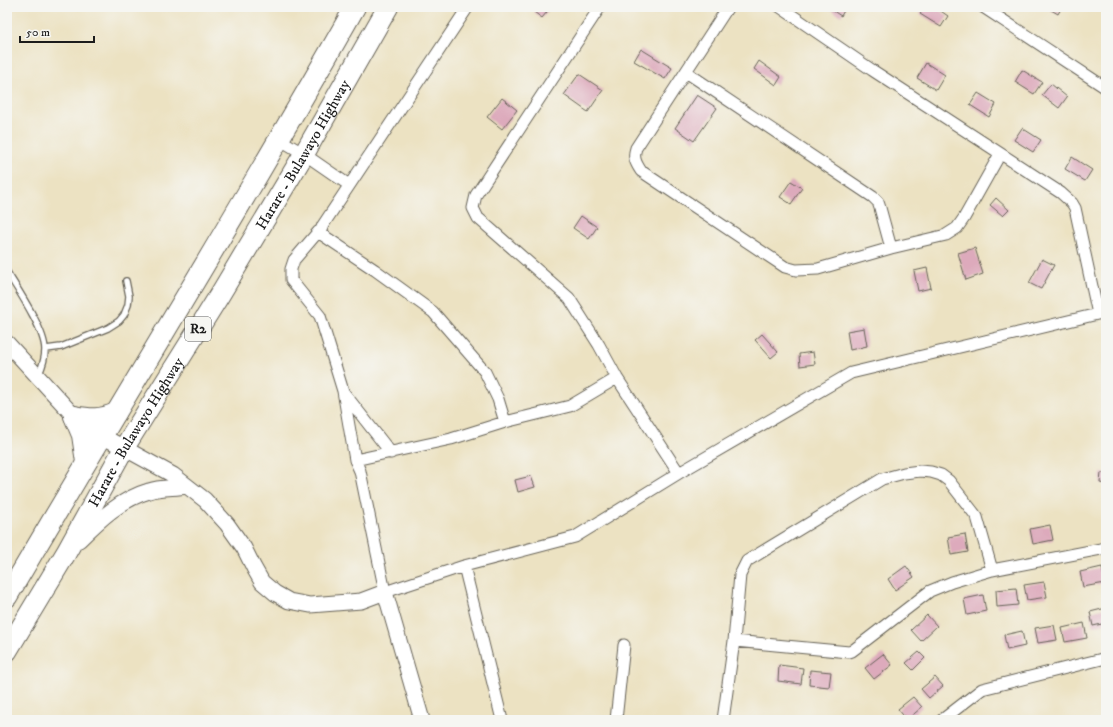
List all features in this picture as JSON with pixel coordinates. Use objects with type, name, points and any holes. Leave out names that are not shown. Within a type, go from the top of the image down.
[{"type":"highway","name":"Harare - Bulawayo Highway","points":[[7,597],[279,139],[355,7]]},
{"type":"highway","name":"Harare - Bulawayo Highway","points":[[7,651],[66,553],[124,448],[304,154],[388,7]]},
{"type":"highway","points":[[74,416],[93,419],[105,418],[116,413]]},
{"type":"highway","points":[[74,416],[82,435],[86,462]]},
{"type":"street","points":[[422,720],[384,592],[360,471],[355,460],[343,391],[320,316],[291,280],[291,269],[294,260],[321,230],[349,184],[468,7]]},
{"type":"street","points":[[600,7],[476,195],[473,208],[478,218],[569,298],[599,345],[617,378],[679,473]]},
{"type":"street","points":[[728,7],[636,148],[634,156],[635,162],[641,171],[785,267],[796,270],[818,269],[891,248],[946,235],[957,228],[1000,154]]},
{"type":"street","points":[[7,343],[74,416],[102,436],[159,466],[205,500],[227,524],[244,548],[262,582],[275,593],[289,601],[310,605],[361,601],[464,566],[575,537],[679,473],[851,372],[1102,313],[1072,203],[1061,193],[872,70],[780,7]]},
{"type":"street","points":[[983,7],[1106,88]]},
{"type":"street","points":[[686,72],[873,197],[878,202],[891,248]]},
{"type":"street","points":[[279,139],[349,184]]},
{"type":"street","points":[[318,232],[375,270],[433,312],[484,372],[498,399],[505,422]]},
{"type":"street","points":[[355,460],[450,439],[505,422],[570,406],[617,378]]},
{"type":"street","points":[[343,391],[391,453]]},
{"type":"street","points":[[724,720],[734,641],[740,575],[747,561],[882,479],[904,473],[920,471],[931,472],[949,481],[977,517],[992,570]]},
{"type":"street","points":[[66,553],[99,520],[131,497],[150,490],[186,486]]},
{"type":"street","points":[[734,641],[848,652],[852,651],[930,591],[952,582],[992,570],[1106,548]]},
{"type":"street","points":[[464,566],[502,720]]},
{"type":"street","points":[[616,720],[624,645]]},
{"type":"street","points":[[942,720],[982,689],[1106,658]]},
{"type":"lane","points":[[7,272],[40,330],[46,349],[45,359],[38,377]]},
{"type":"lane","points":[[46,349],[60,347],[108,328],[119,321],[124,315],[128,305],[129,296],[126,281]]},
{"type":"building","points":[[538,7],[551,7],[542,18],[534,12]]},
{"type":"building","points":[[827,7],[846,7],[841,16]]},
{"type":"building","points":[[925,7],[935,7],[948,16],[941,27],[920,14]]},
{"type":"building","points":[[1046,7],[1062,7],[1058,14]]},
{"type":"building","points":[[641,49],[672,68],[665,79],[634,61]]},
{"type":"building","points":[[759,61],[781,77],[776,85],[754,69]]},
{"type":"building","points":[[926,63],[945,75],[936,90],[917,78]]},
{"type":"building","points":[[1022,70],[1042,82],[1034,94],[1015,82]]},
{"type":"building","points":[[579,74],[603,90],[588,112],[564,95]]},
{"type":"building","points":[[1051,84],[1067,97],[1059,108],[1042,95]]},
{"type":"building","points":[[978,93],[996,104],[989,117],[970,105]]},
{"type":"building","points":[[697,95],[717,108],[694,141],[675,128]]},
{"type":"building","points":[[502,98],[517,110],[502,129],[487,117]]},
{"type":"building","points":[[1022,128],[1041,140],[1033,152],[1014,140]]},
{"type":"building","points":[[1072,157],[1092,170],[1085,181],[1065,169]]},
{"type":"building","points":[[791,181],[802,188],[791,204],[780,197]]},
{"type":"building","points":[[996,198],[1009,210],[1003,216],[990,205]]},
{"type":"building","points":[[581,216],[597,227],[589,239],[573,228]]},
{"type":"building","points":[[975,248],[983,274],[966,280],[958,253]]},
{"type":"building","points":[[1042,259],[1054,265],[1041,289],[1029,283]]},
{"type":"building","points":[[927,268],[931,288],[918,291],[914,271]]},
{"type":"building","points":[[864,328],[867,346],[850,350],[847,331]]},
{"type":"building","points":[[762,334],[778,352],[771,358],[755,340]]},
{"type":"building","points":[[813,352],[815,364],[800,366],[799,354]]},
{"type":"building","points":[[1101,473],[1106,473],[1106,484],[1100,483]]},
{"type":"building","points":[[531,476],[535,487],[518,492],[515,480]]},
{"type":"building","points":[[1050,525],[1053,540],[1033,544],[1030,529]]},
{"type":"building","points":[[965,534],[968,552],[951,555],[948,537]]},
{"type":"building","points":[[906,566],[914,577],[895,590],[888,579]]},
{"type":"building","points":[[1102,567],[1105,583],[1083,587],[1080,572]]},
{"type":"building","points":[[1044,582],[1047,597],[1027,600],[1024,585]]},
{"type":"building","points":[[1016,588],[1018,605],[997,607],[996,590]]},
{"type":"building","points":[[983,595],[986,611],[967,615],[964,599]]},
{"type":"building","points":[[1106,608],[1106,623],[1093,626],[1090,612]]},
{"type":"building","points":[[927,615],[937,626],[921,641],[911,630]]},
{"type":"building","points":[[1084,623],[1087,638],[1065,642],[1062,628]]},
{"type":"building","points":[[1054,625],[1057,640],[1038,643],[1035,628]]},
{"type":"building","points":[[1022,631],[1025,646],[1007,650],[1004,635]]},
{"type":"building","points":[[919,652],[925,658],[913,670],[906,663]]},
{"type":"building","points":[[883,654],[892,665],[874,679],[865,668]]},
{"type":"building","points":[[779,665],[803,668],[801,684],[778,681]]},
{"type":"building","points":[[810,670],[831,672],[829,687],[809,685]]},
{"type":"building","points":[[935,677],[943,686],[929,698],[921,689]]},
{"type":"building","points":[[913,697],[922,707],[907,720],[898,709]]}]
